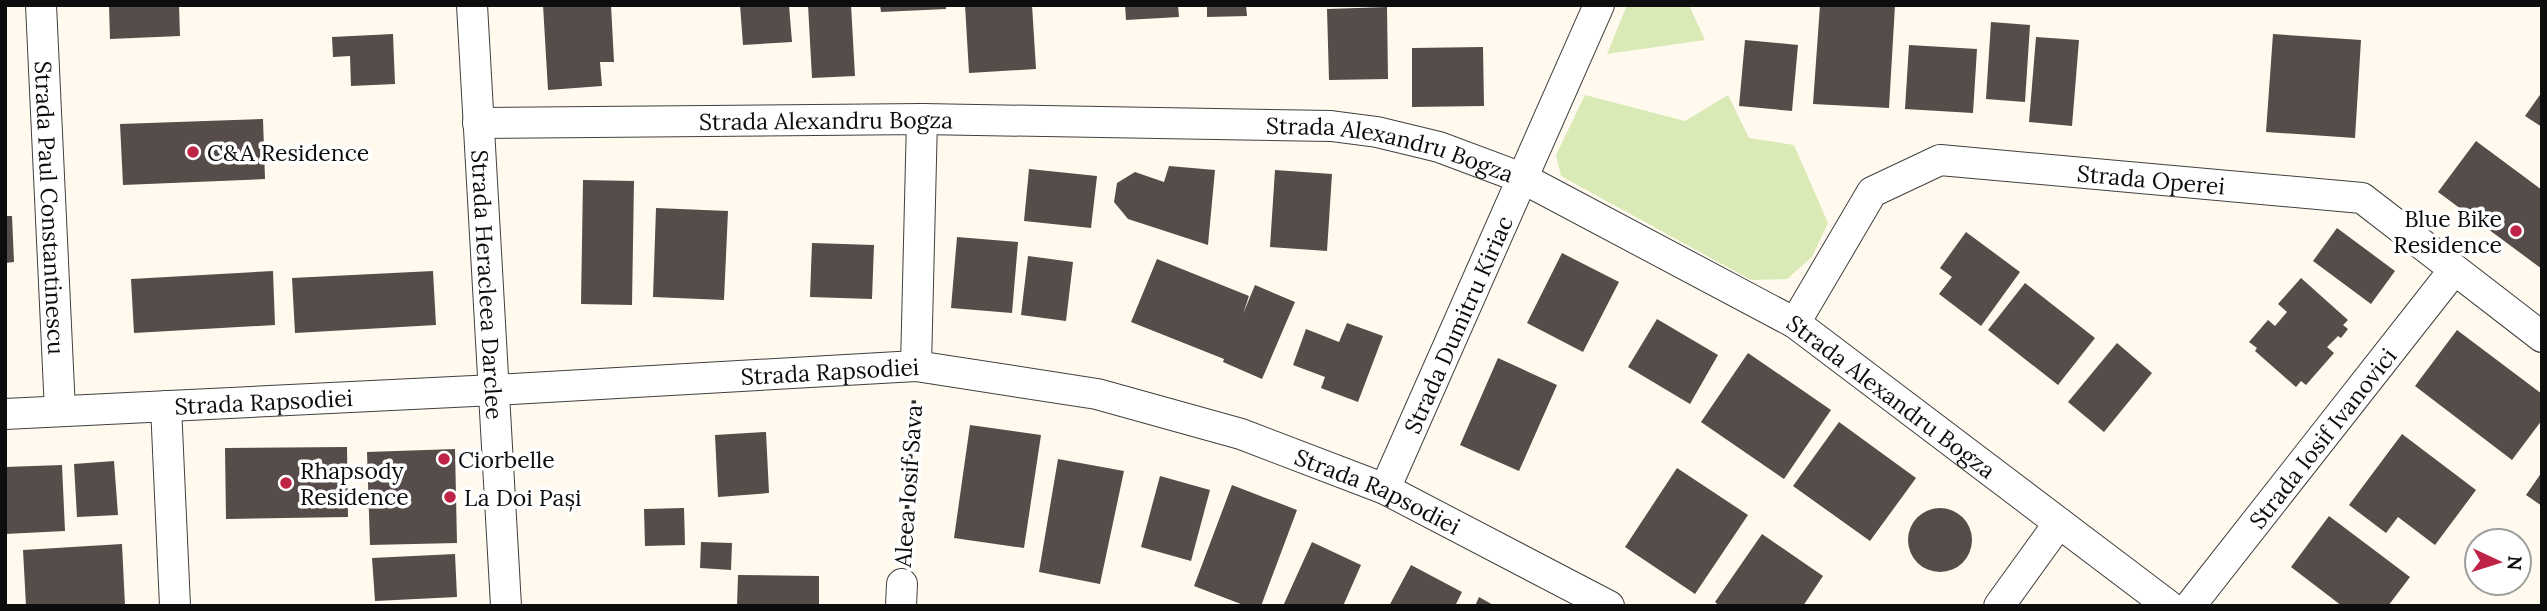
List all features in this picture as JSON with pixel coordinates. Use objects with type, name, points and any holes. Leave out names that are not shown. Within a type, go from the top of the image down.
[{"type":"street","name":"Strada Paul Constantinescu","points":[[41,5],[60,411]]},
{"type":"street","name":"Strada Heracleea Darclee","points":[[471,5],[506,606]]},
{"type":"street","name":"Strada Dumitru Kiriac","points":[[1385,489],[1599,5]]},
{"type":"street","name":"Strada Alexandru Bogza","points":[[478,123],[922,119],[1331,126],[1377,132],[1439,147],[1522,178],[1795,323],[2169,606]]},
{"type":"street","points":[[916,366],[922,119]]},
{"type":"street","name":"Strada Operei","points":[[1795,323],[1871,192],[1940,160],[2362,198],[2542,337]]},
{"type":"street","name":"Strada Iosif Ivanovici","points":[[2190,606],[2454,271]]},
{"type":"street","name":"Strada Rapsodiei","points":[[5,414],[916,366],[1097,394],[1241,434],[1385,489],[1609,606]]},
{"type":"street","points":[[166,406],[176,606]]},
{"type":"street","points":[[1999,606],[2059,523]]},
{"type":"path","name":"Aleea Iosif Sava","points":[[902,595],[916,366]]},
{"type":"green space","points":[[1627,5],[1689,5],[1705,40],[1607,54]]},
{"type":"green space","points":[[1585,95],[1685,121],[1728,95],[1749,138],[1794,145],[1828,223],[1812,257],[1787,279],[1751,280],[1561,176],[1556,155]]},
{"type":"building","points":[[109,5],[179,5],[180,36],[110,39]]},
{"type":"building","points":[[543,5],[611,5],[614,62],[600,62],[602,86],[548,90]]},
{"type":"building","points":[[740,5],[789,5],[792,42],[743,45]]},
{"type":"building","points":[[808,5],[851,5],[855,76],[812,78]]},
{"type":"building","points":[[880,5],[946,5],[946,9],[881,12]]},
{"type":"building","points":[[965,5],[1032,5],[1036,69],[969,73]]},
{"type":"building","points":[[1125,5],[1178,5],[1179,17],[1126,20]]},
{"type":"building","points":[[1207,5],[1246,5],[1247,16],[1207,17]]},
{"type":"building","points":[[1820,5],[1895,5],[1889,108],[1813,104]]},
{"type":"building","points":[[1387,7],[1388,79],[1329,80],[1327,9]]},
{"type":"building","points":[[1991,22],[2030,25],[2025,102],[1986,99]]},
{"type":"building","points":[[393,34],[395,84],[351,86],[350,56],[333,57],[332,37]]},
{"type":"building","points":[[2273,34],[2361,40],[2355,138],[2266,132]]},
{"type":"building","points":[[2036,37],[2079,40],[2072,126],[2029,122]]},
{"type":"building","points":[[1745,40],[1798,45],[1792,111],[1739,106]]},
{"type":"building","points":[[1909,45],[1977,49],[1973,113],[1905,109]]},
{"type":"building","points":[[1483,47],[1484,106],[1412,107],[1412,48]]},
{"type":"building","points":[[2542,92],[2542,127],[2525,116]]},
{"type":"building","name":"C&A Residence","points":[[263,119],[265,179],[123,185],[120,124]]},
{"type":"building","name":"Blue Bike Residence","points":[[2476,141],[2542,190],[2542,269],[2438,192]]},
{"type":"building","points":[[1169,166],[1215,170],[1208,245],[1128,219],[1114,202],[1117,183],[1135,172],[1164,182]]},
{"type":"building","points":[[1029,169],[1097,176],[1091,228],[1024,221]]},
{"type":"building","points":[[1275,170],[1332,174],[1327,251],[1270,247]]},
{"type":"building","points":[[583,180],[634,181],[632,305],[581,304]]},
{"type":"building","points":[[656,208],[728,211],[724,300],[653,297]]},
{"type":"building","points":[[5,216],[12,216],[14,262],[5,263]]},
{"type":"building","points":[[2337,228],[2395,271],[2371,304],[2313,261]]},
{"type":"building","points":[[1966,232],[2020,272],[1981,326],[1939,294],[1952,277],[1940,268]]},
{"type":"building","points":[[957,237],[1018,242],[1012,313],[951,308]]},
{"type":"building","points":[[812,243],[874,245],[872,299],[810,297]]},
{"type":"building","points":[[1562,253],[1619,282],[1583,352],[1527,323]]},
{"type":"building","points":[[1028,256],[1073,262],[1066,321],[1021,315]]},
{"type":"building","points":[[1157,259],[1249,296],[1243,314],[1255,285],[1295,302],[1262,379],[1223,362],[1224,359],[1131,322]]},
{"type":"building","points":[[273,271],[275,325],[134,333],[131,279]]},
{"type":"building","points":[[433,271],[436,325],[295,333],[292,278]]},
{"type":"building","points":[[2301,278],[2348,320],[2343,325],[2348,329],[2341,338],[2338,336],[2327,347],[2334,353],[2306,385],[2301,381],[2296,387],[2255,351],[2257,348],[2249,342],[2268,320],[2275,326],[2287,312],[2278,304]]},
{"type":"building","points":[[2025,283],[2095,338],[2058,385],[1988,330]]},
{"type":"building","points":[[1657,319],[1718,355],[1690,404],[1628,367]]},
{"type":"building","points":[[1347,323],[1383,336],[1358,402],[1321,388],[1325,377],[1293,365],[1306,329],[1339,342]]},
{"type":"building","points":[[2457,330],[2542,394],[2542,420],[2512,460],[2415,386]]},
{"type":"building","points":[[2117,343],[2152,373],[2104,432],[2068,402]]},
{"type":"building","points":[[1748,353],[1831,410],[1784,479],[1701,422]]},
{"type":"building","points":[[1498,358],[1557,385],[1519,471],[1460,445]]},
{"type":"building","points":[[1839,422],[1916,478],[1870,541],[1793,486]]},
{"type":"building","points":[[970,425],[1041,435],[1024,548],[954,538]]},
{"type":"building","points":[[766,432],[769,493],[718,497],[715,435]]},
{"type":"building","points":[[2402,434],[2476,490],[2435,545],[2398,517],[2386,533],[2349,505]]},
{"type":"building","name":"Rhapsody Residence","points":[[347,447],[348,517],[226,519],[225,448]]},
{"type":"building","points":[[455,449],[457,543],[370,545],[367,452]]},
{"type":"building","points":[[1058,459],[1124,471],[1100,584],[1039,572]]},
{"type":"building","points":[[114,461],[118,515],[77,517],[74,464]]},
{"type":"building","points":[[62,465],[65,531],[5,534],[5,467]]},
{"type":"building","points":[[1677,468],[1748,515],[1695,594],[1625,547]]},
{"type":"building","points":[[2542,472],[2542,506],[2526,495]]},
{"type":"building","points":[[1160,476],[1210,490],[1191,561],[1141,547]]},
{"type":"building","points":[[1232,485],[1297,510],[1261,606],[1246,606],[1194,586]]},
{"type":"building","points":[[684,508],[685,545],[645,546],[644,509]]},
{"type":"building","points":[[1940,508],[1963,517],[1972,540],[1963,563],[1940,572],[1917,563],[1908,540],[1917,517]]},
{"type":"building","points":[[2329,516],[2410,577],[2388,606],[2342,606],[2291,567]]},
{"type":"building","points":[[1762,534],[1823,576],[1803,606],[1720,606],[1715,602]]},
{"type":"building","points":[[701,542],[732,543],[731,570],[700,568]]},
{"type":"building","points":[[1312,542],[1361,565],[1343,606],[1283,606]]},
{"type":"building","points":[[122,544],[125,606],[26,606],[23,550]]},
{"type":"building","points":[[455,554],[457,597],[375,601],[372,558]]},
{"type":"building","points":[[1411,565],[1462,592],[1455,606],[1389,606]]},
{"type":"building","points":[[738,575],[819,576],[819,606],[737,606]]},
{"type":"building","points":[[1479,597],[1495,606],[1475,606]]},
{"type":"place","name":"C&A Residence","points":[[193,152]]},
{"type":"place","name":"Blue Bike Residence","points":[[2516,231]]},
{"type":"place","name":"Ciorbelle","points":[[444,459]]},
{"type":"place","name":"Rhapsody Residence","points":[[286,483]]},
{"type":"place","name":"La Doi Pași","points":[[450,497]]}]
